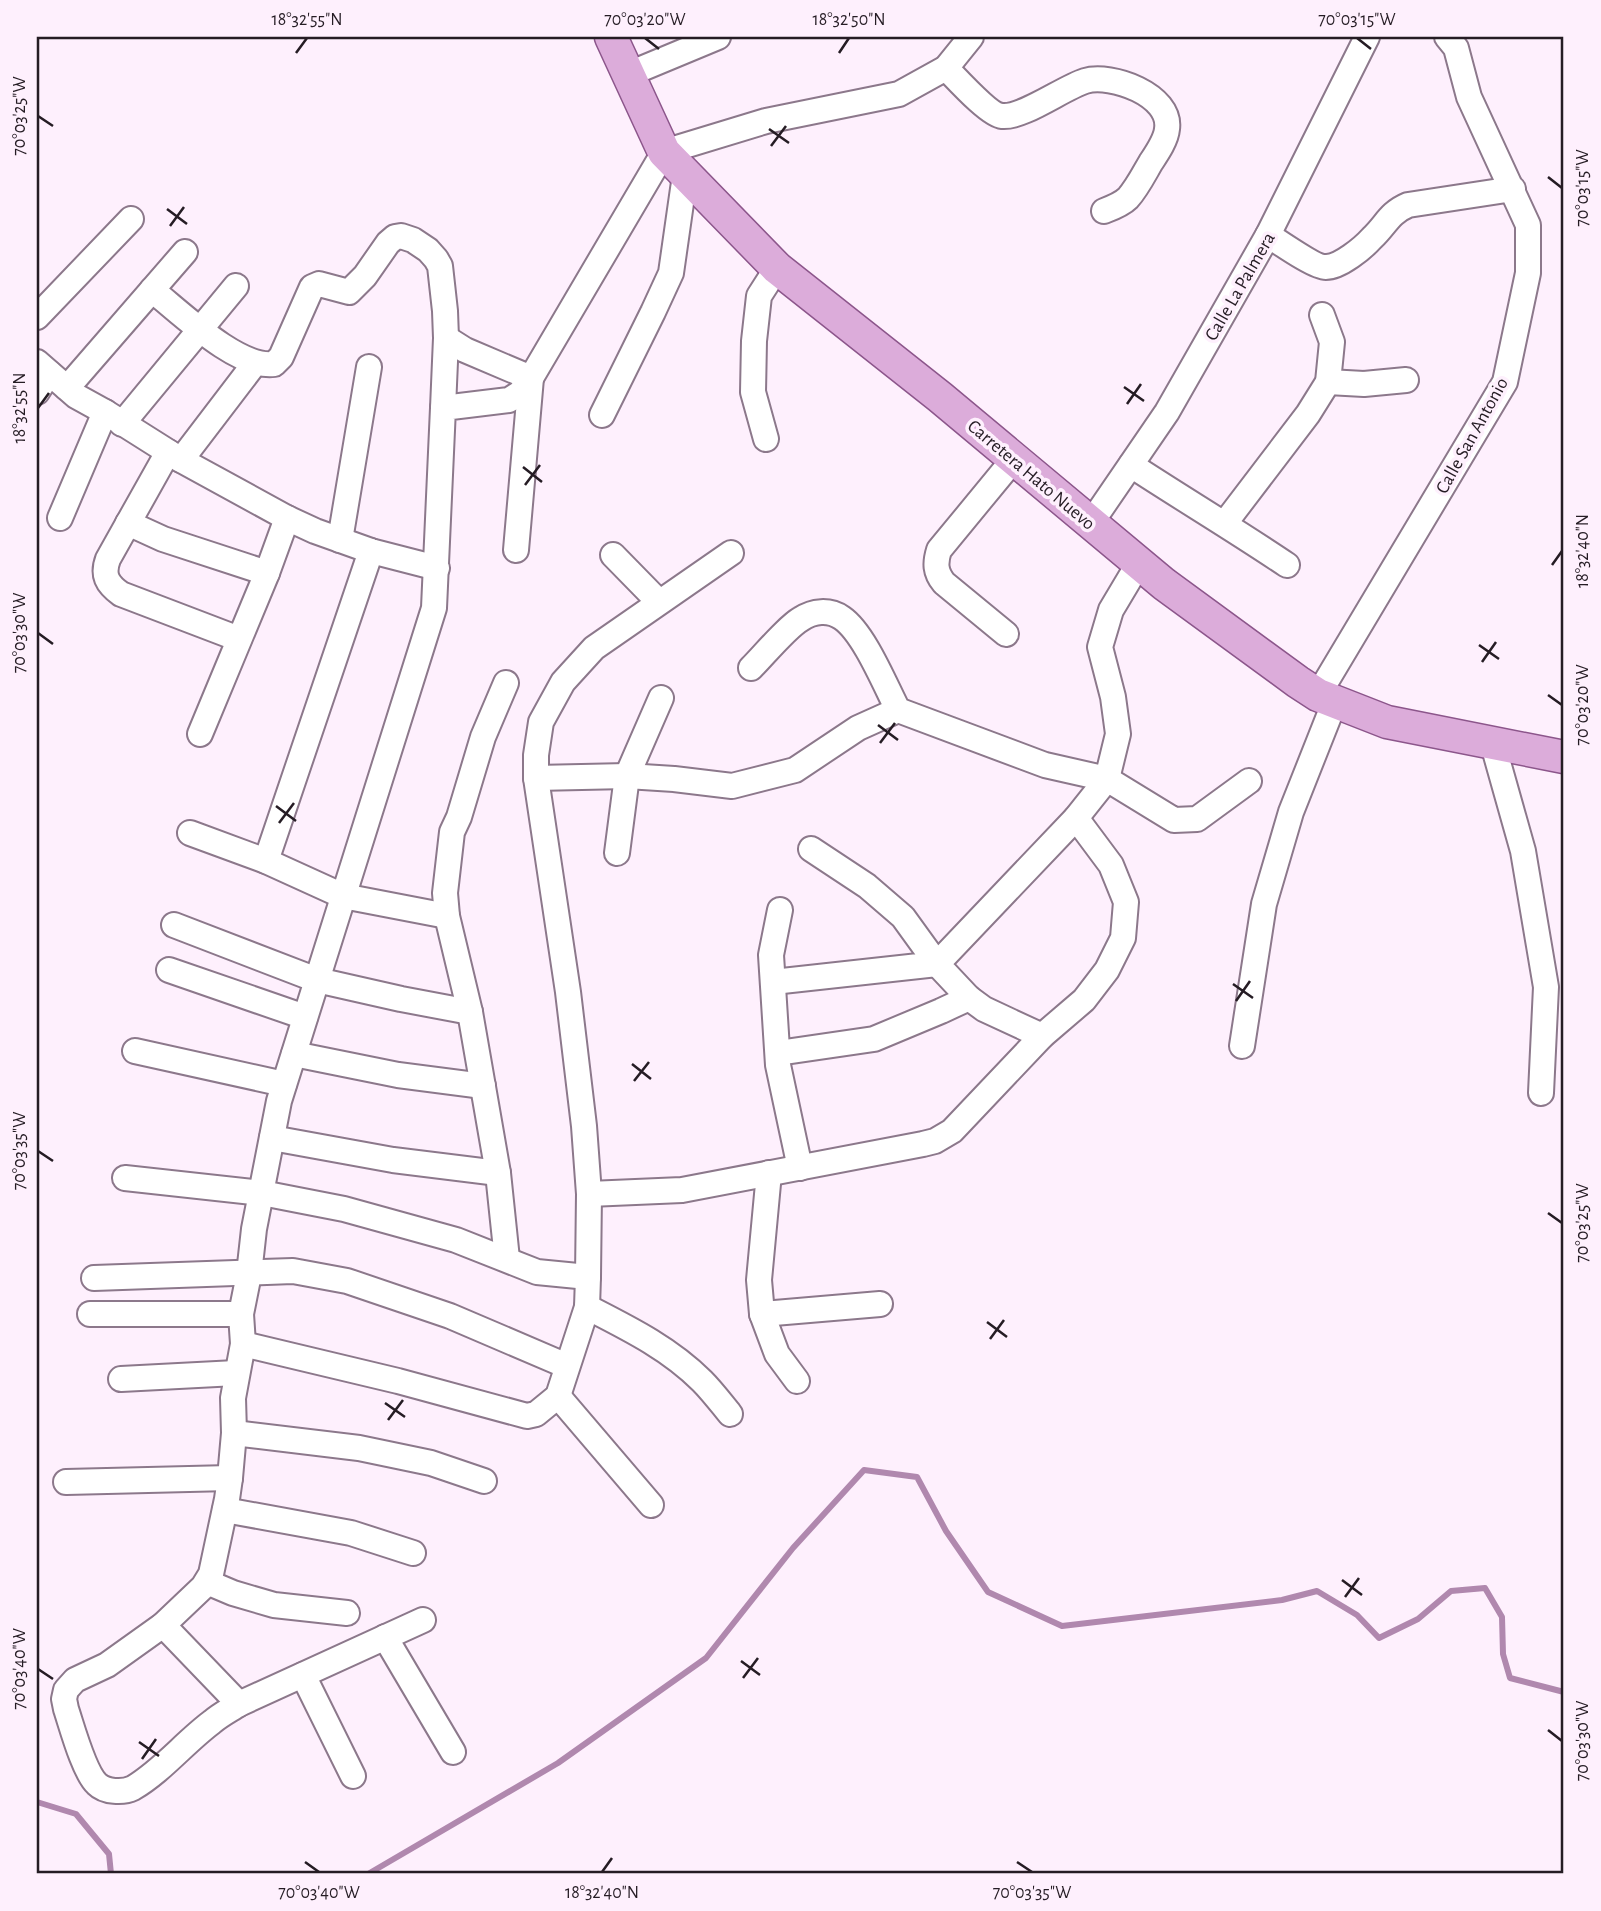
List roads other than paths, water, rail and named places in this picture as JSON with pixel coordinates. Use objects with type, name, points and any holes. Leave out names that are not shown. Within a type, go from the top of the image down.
[{"type":"main road","name":"Carretera Hato Nuevo","points":[[611,37],[664,152],[777,268],[940,397],[1164,584],[1264,658],[1327,698],[1387,722],[1564,757]]},
{"type":"street","points":[[629,74],[718,37]]},
{"type":"street","points":[[443,408],[509,400],[520,393],[664,152],[766,121],[899,94],[946,68],[971,37]]},
{"type":"street","name":"Calle La Palmera","points":[[1091,523],[1167,412],[1268,235],[1367,37]]},
{"type":"street","name":"Calle San Antonio","points":[[1242,1046],[1264,904],[1327,698],[1505,382],[1528,273],[1528,225],[1469,97],[1455,48],[1447,37]]},
{"type":"street","points":[[946,68],[989,110],[999,116],[1012,116],[1083,82],[1104,79],[1144,92],[1160,104],[1168,128],[1158,151],[1126,200],[1104,211]]},
{"type":"street","points":[[603,415],[671,273],[685,175]]},
{"type":"street","points":[[1268,235],[1315,265],[1326,267],[1342,262],[1372,238],[1396,210],[1408,205],[1513,189]]},
{"type":"street","points":[[37,317],[131,219]]},
{"type":"street","points":[[152,290],[237,356],[269,365],[279,360],[312,287],[319,284],[349,292],[395,237],[413,240],[436,259],[440,266],[446,338],[437,568],[434,608],[279,1101],[254,1229],[241,1314],[243,1344],[233,1398],[234,1433],[230,1478],[211,1574],[203,1587],[163,1625],[107,1665],[75,1680],[66,1690],[66,1709],[89,1772],[97,1785],[108,1790],[131,1789],[213,1720],[239,1704],[424,1620]]},
{"type":"street","points":[[185,252],[152,290],[47,379],[174,456],[287,518],[371,551],[437,568]]},
{"type":"street","points":[[766,439],[753,392],[754,341],[759,296],[777,268]]},
{"type":"street","points":[[60,518],[113,417],[200,329],[236,286]]},
{"type":"street","points":[[1225,523],[1308,414],[1328,382],[1332,342],[1322,315]]},
{"type":"street","points":[[446,338],[465,350],[531,378]]},
{"type":"street","points":[[239,639],[150,606],[113,588],[107,582],[105,568],[128,523],[174,456],[255,363]]},
{"type":"street","points":[[340,540],[369,367]]},
{"type":"street","points":[[516,550],[531,378]]},
{"type":"street","points":[[1328,382],[1364,384],[1406,380]]},
{"type":"street","points":[[1006,634],[944,583],[939,577],[936,559],[939,550],[1014,459]]},
{"type":"street","points":[[1131,465],[1287,565]]},
{"type":"street","points":[[200,734],[287,518]]},
{"type":"street","points":[[128,523],[163,539],[267,573]]},
{"type":"street","points":[[266,861],[371,551]]},
{"type":"street","points":[[243,1344],[398,1381],[527,1416],[536,1414],[558,1396],[587,1307],[589,1194],[568,992],[536,778],[541,722],[563,682],[594,648],[731,553]]},
{"type":"street","points":[[613,555],[659,602]]},
{"type":"street","points":[[773,982],[937,964],[1076,818],[1107,779],[1118,734],[1113,697],[1100,647],[1111,610],[1139,563]]},
{"type":"street","points":[[751,668],[799,620],[814,613],[837,615],[853,629],[867,649],[898,709],[1045,765],[1107,779],[1174,820],[1197,819],[1249,781]]},
{"type":"street","points":[[506,683],[483,737],[452,832],[446,894],[447,916],[470,1012],[498,1173],[507,1259]]},
{"type":"street","points":[[617,853],[627,776],[661,698]]},
{"type":"street","points":[[536,778],[627,776],[732,786],[795,769],[858,728],[898,709]]},
{"type":"street","points":[[1492,741],[1523,851],[1546,987],[1541,1093]]},
{"type":"street","points":[[589,1194],[682,1190],[934,1141],[952,1130],[1042,1036],[1084,1000],[1107,970],[1123,938],[1126,902],[1111,865],[1076,818]]},
{"type":"street","points":[[190,833],[266,861],[343,896],[447,916]]},
{"type":"street","points":[[811,849],[867,886],[903,917],[937,964],[969,998],[984,1009],[1042,1036]]},
{"type":"street","points":[[780,910],[771,955],[778,1065],[800,1168]]},
{"type":"street","points":[[174,925],[317,980],[470,1012]]},
{"type":"street","points":[[169,970],[305,1017]]},
{"type":"street","points":[[778,1053],[874,1039],[969,998]]},
{"type":"street","points":[[135,1051],[284,1084]]},
{"type":"street","points":[[294,1054],[398,1075],[483,1086]]},
{"type":"street","points":[[272,1138],[393,1160],[498,1173]]},
{"type":"street","points":[[769,1173],[760,1280],[762,1314],[777,1354],[797,1381]]},
{"type":"street","points":[[125,1178],[262,1193],[344,1209],[456,1240],[537,1272],[588,1277]]},
{"type":"street","points":[[94,1278],[293,1272],[347,1281],[450,1315],[567,1366]]},
{"type":"street","points":[[762,1314],[880,1304]]},
{"type":"street","points":[[587,1307],[641,1334],[669,1354],[701,1380],[730,1414]]},
{"type":"street","points":[[90,1314],[241,1314]]},
{"type":"street","points":[[121,1379],[236,1373]]},
{"type":"street","points":[[558,1396],[651,1505]]},
{"type":"street","points":[[234,1433],[359,1448],[431,1463],[484,1480]]},
{"type":"street","points":[[66,1482],[230,1478]]},
{"type":"street","points":[[225,1510],[351,1533],[413,1553]]},
{"type":"street","points":[[207,1582],[274,1605],[346,1613]]},
{"type":"street","points":[[163,1625],[239,1704]]},
{"type":"street","points":[[385,1637],[453,1752]]},
{"type":"street","points":[[303,1675],[353,1776]]},
{"type":"waterway","points":[[368,1874],[558,1763],[706,1658],[793,1548],[864,1470],[917,1477],[946,1531],[988,1592],[1062,1626],[1282,1600],[1317,1591],[1357,1615],[1379,1638],[1418,1619],[1451,1591],[1485,1588],[1502,1617],[1503,1654],[1510,1678],[1564,1692]]},
{"type":"waterway","points":[[37,1802],[76,1814],[109,1854],[111,1874]]}]
